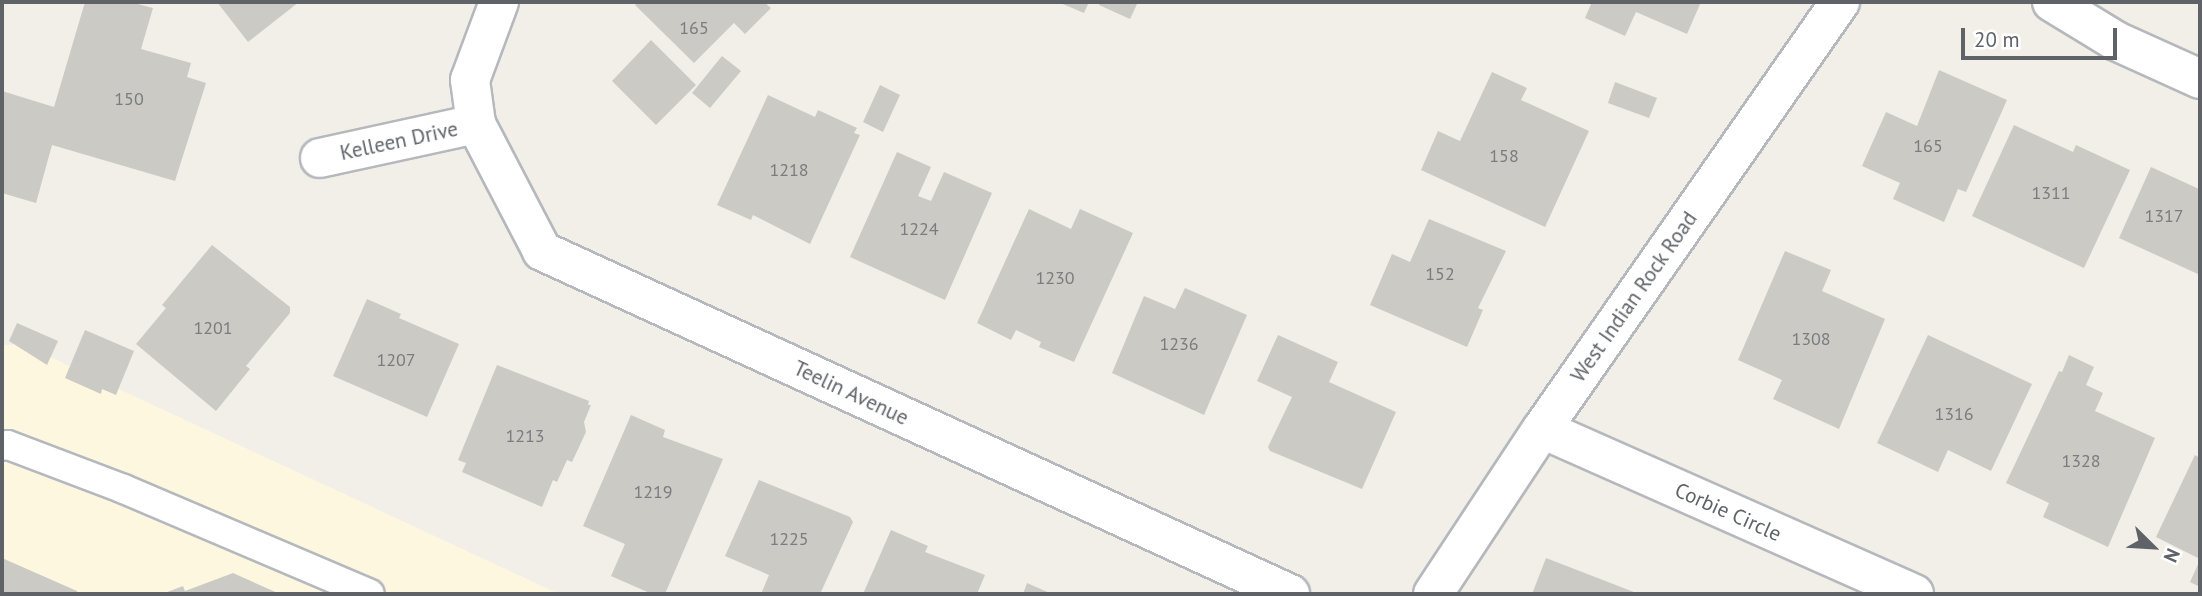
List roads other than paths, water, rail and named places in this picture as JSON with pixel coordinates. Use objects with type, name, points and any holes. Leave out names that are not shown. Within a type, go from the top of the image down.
[{"type":"street","name":"Kelleen Drive","points":[[320,158],[476,124],[470,80],[499,2]]},
{"type":"street","name":"West Indian Rock Road","points":[[1433,594],[1542,429],[1840,2]]},
{"type":"street","points":[[2052,2],[2116,41],[2200,79]]},
{"type":"street","name":"Teelin Avenue","points":[[476,124],[542,251],[1290,594]]},
{"type":"street","name":"Corbie Circle","points":[[1542,429],[1914,594]]},
{"type":"lane","points":[[2,446],[8,445],[124,489],[370,594]]}]
